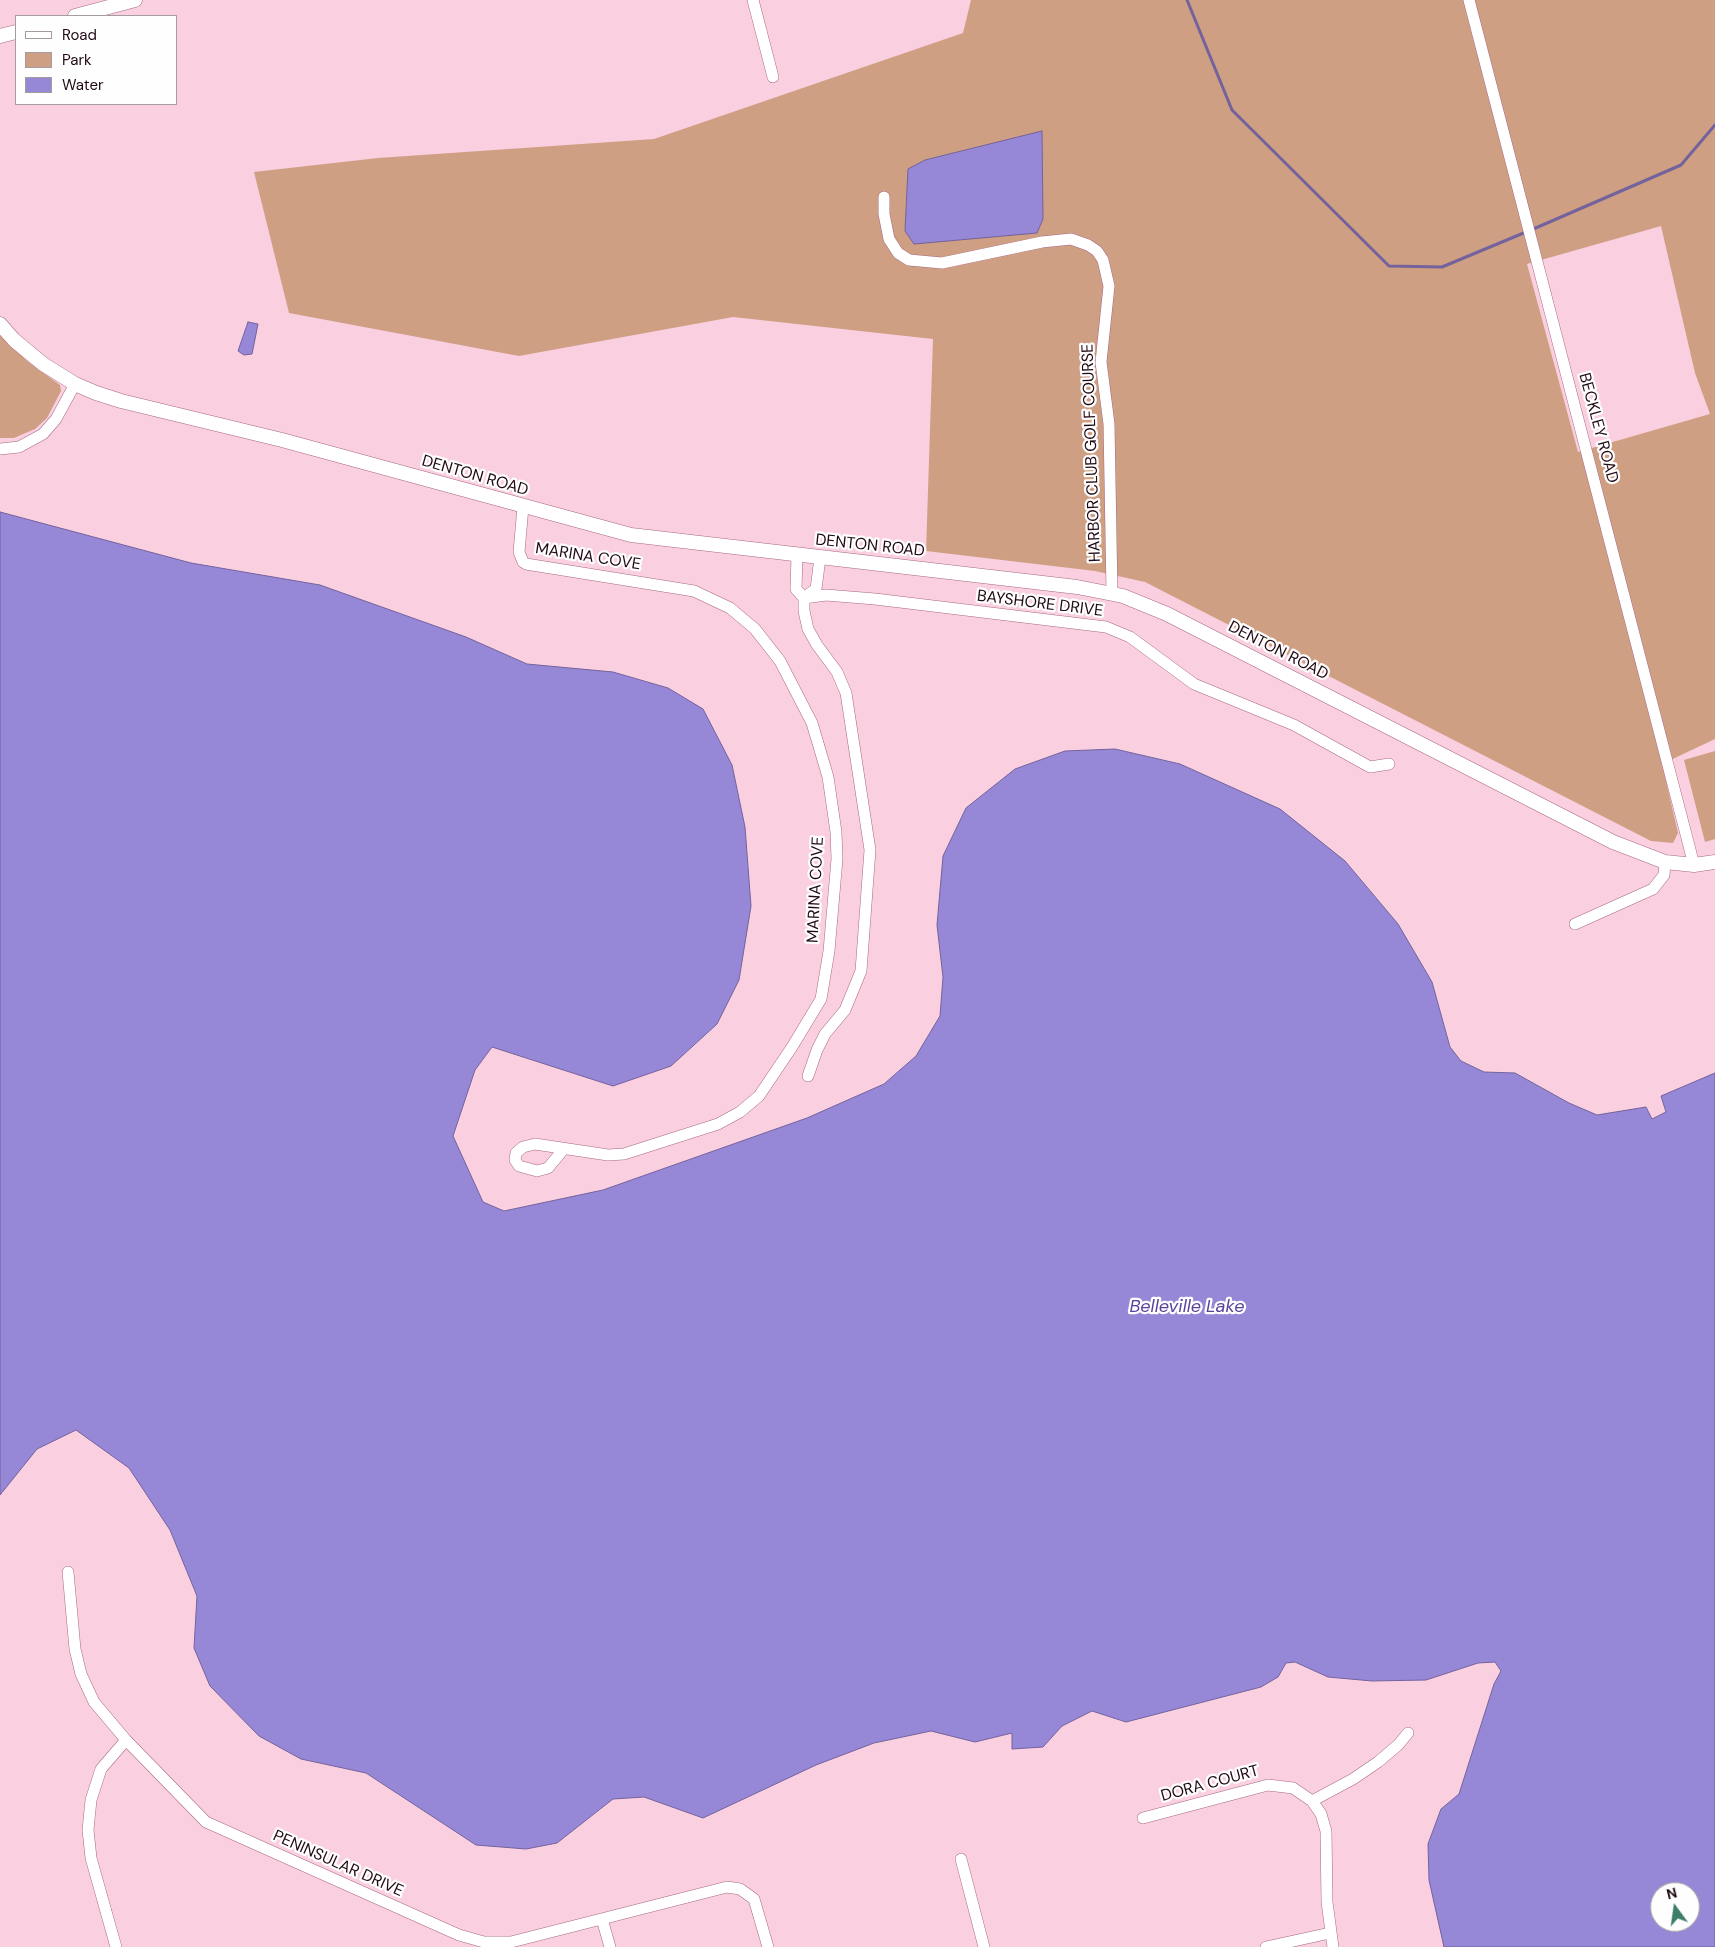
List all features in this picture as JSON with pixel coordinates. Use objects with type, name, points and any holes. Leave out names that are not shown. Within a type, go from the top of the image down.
[{"type":"street","points":[[79,15],[135,0]]},
{"type":"street","points":[[753,0],[773,77]]},
{"type":"street","name":"BECKLEY ROAD","points":[[1469,0],[1694,865]]},
{"type":"street","points":[[0,36],[15,32]]},
{"type":"street","name":"HARBOR CLUB GOLF COURSE","points":[[884,197],[884,214],[889,239],[898,253],[909,260],[942,263],[1042,242],[1071,239],[1088,245],[1097,251],[1103,260],[1109,286],[1101,362],[1110,424],[1112,593]]},
{"type":"street","name":"DENTON ROAD","points":[[0,324],[30,354],[75,384],[121,401],[282,440],[631,536],[1077,586],[1112,593],[1167,614],[1613,842],[1665,862],[1694,865],[1715,862]]},
{"type":"street","points":[[0,449],[19,447],[43,434],[56,419],[75,384]]},
{"type":"street","name":"MARINA COVE","points":[[523,507],[519,552],[522,562],[694,591],[730,608],[755,629],[780,660],[812,723],[828,778],[836,832],[837,859],[830,942],[820,999],[792,1047],[759,1096],[740,1112],[718,1124],[624,1154],[608,1155],[563,1150]]},
{"type":"street","points":[[797,555],[796,589],[804,598],[804,611],[808,629],[837,672],[846,693],[870,850],[861,971],[844,1010],[825,1034],[808,1076]]},
{"type":"street","points":[[804,598],[816,589],[820,558]]},
{"type":"street","name":"BAYSHORE DRIVE","points":[[804,598],[826,594],[868,598],[1106,627],[1130,637],[1194,684],[1294,725],[1370,767],[1389,764]]},
{"type":"street","points":[[1575,924],[1653,889],[1664,875],[1665,862]]},
{"type":"street","name":"PENINSULAR DRIVE","points":[[68,1572],[75,1649],[80,1674],[94,1702],[126,1740],[206,1822],[459,1935],[484,1942],[511,1942],[727,1887],[748,1892],[754,1899],[768,1947]]},
{"type":"street","points":[[1333,1947],[1326,1902],[1326,1831],[1321,1814],[1312,1801],[1353,1779],[1378,1762],[1398,1745],[1408,1733]]},
{"type":"street","points":[[116,1947],[91,1858],[88,1830],[91,1800],[101,1769],[126,1740]]},
{"type":"street","name":"DORA COURT","points":[[1143,1818],[1268,1784],[1293,1788],[1312,1801]]},
{"type":"street","points":[[961,1859],[984,1947]]},
{"type":"street","points":[[602,1919],[610,1947]]},
{"type":"street","points":[[1266,1947],[1330,1933]]},
{"type":"green space","points":[[971,0],[1715,0],[1715,739],[1662,764],[1678,833],[1673,843],[1651,841],[1145,582],[1095,571],[926,551],[933,339],[733,317],[519,356],[289,313],[254,172],[378,158],[654,139],[963,33]],"holes":[[[1661,226],[1695,373],[1710,414],[1578,452],[1527,264]]]},
{"type":"green space","points":[[0,334],[27,361],[60,385],[61,391],[47,418],[35,429],[14,438],[0,438]]},
{"type":"green space","points":[[1715,751],[1715,839],[1705,842],[1684,760]]},
{"type":"water","points":[[1042,131],[1043,219],[1037,233],[914,244],[905,231],[908,169],[925,160]]},
{"type":"water","points":[[248,322],[258,324],[252,354],[244,355],[238,351]]},
{"type":"water","name":"Belleville Lake","points":[[0,512],[191,563],[320,585],[466,637],[527,664],[613,672],[668,688],[703,709],[732,765],[745,827],[751,906],[739,980],[717,1024],[671,1066],[613,1086],[492,1047],[475,1070],[453,1136],[483,1202],[504,1211],[603,1190],[807,1118],[884,1084],[916,1056],[940,1016],[943,977],[937,925],[943,856],[966,808],[1015,769],[1065,751],[1115,749],[1180,764],[1280,809],[1345,861],[1398,924],[1432,982],[1450,1047],[1461,1061],[1484,1072],[1515,1073],[1569,1103],[1597,1115],[1646,1107],[1652,1119],[1666,1112],[1661,1096],[1715,1073],[1715,1947],[1444,1947],[1429,1880],[1428,1844],[1441,1809],[1459,1794],[1494,1684],[1501,1671],[1495,1662],[1478,1663],[1426,1680],[1372,1681],[1328,1677],[1295,1662],[1286,1663],[1278,1677],[1261,1687],[1126,1722],[1092,1711],[1062,1726],[1043,1747],[1012,1749],[1012,1733],[975,1742],[931,1731],[874,1743],[816,1765],[703,1818],[644,1797],[613,1799],[557,1843],[526,1849],[476,1845],[366,1773],[301,1759],[259,1736],[210,1686],[194,1648],[197,1596],[170,1530],[129,1468],[76,1430],[37,1449],[0,1495]]},
{"type":"waterway","points":[[1187,0],[1232,110],[1389,266],[1442,267],[1526,232]]},
{"type":"waterway","points":[[1531,230],[1681,165],[1715,125]]}]
